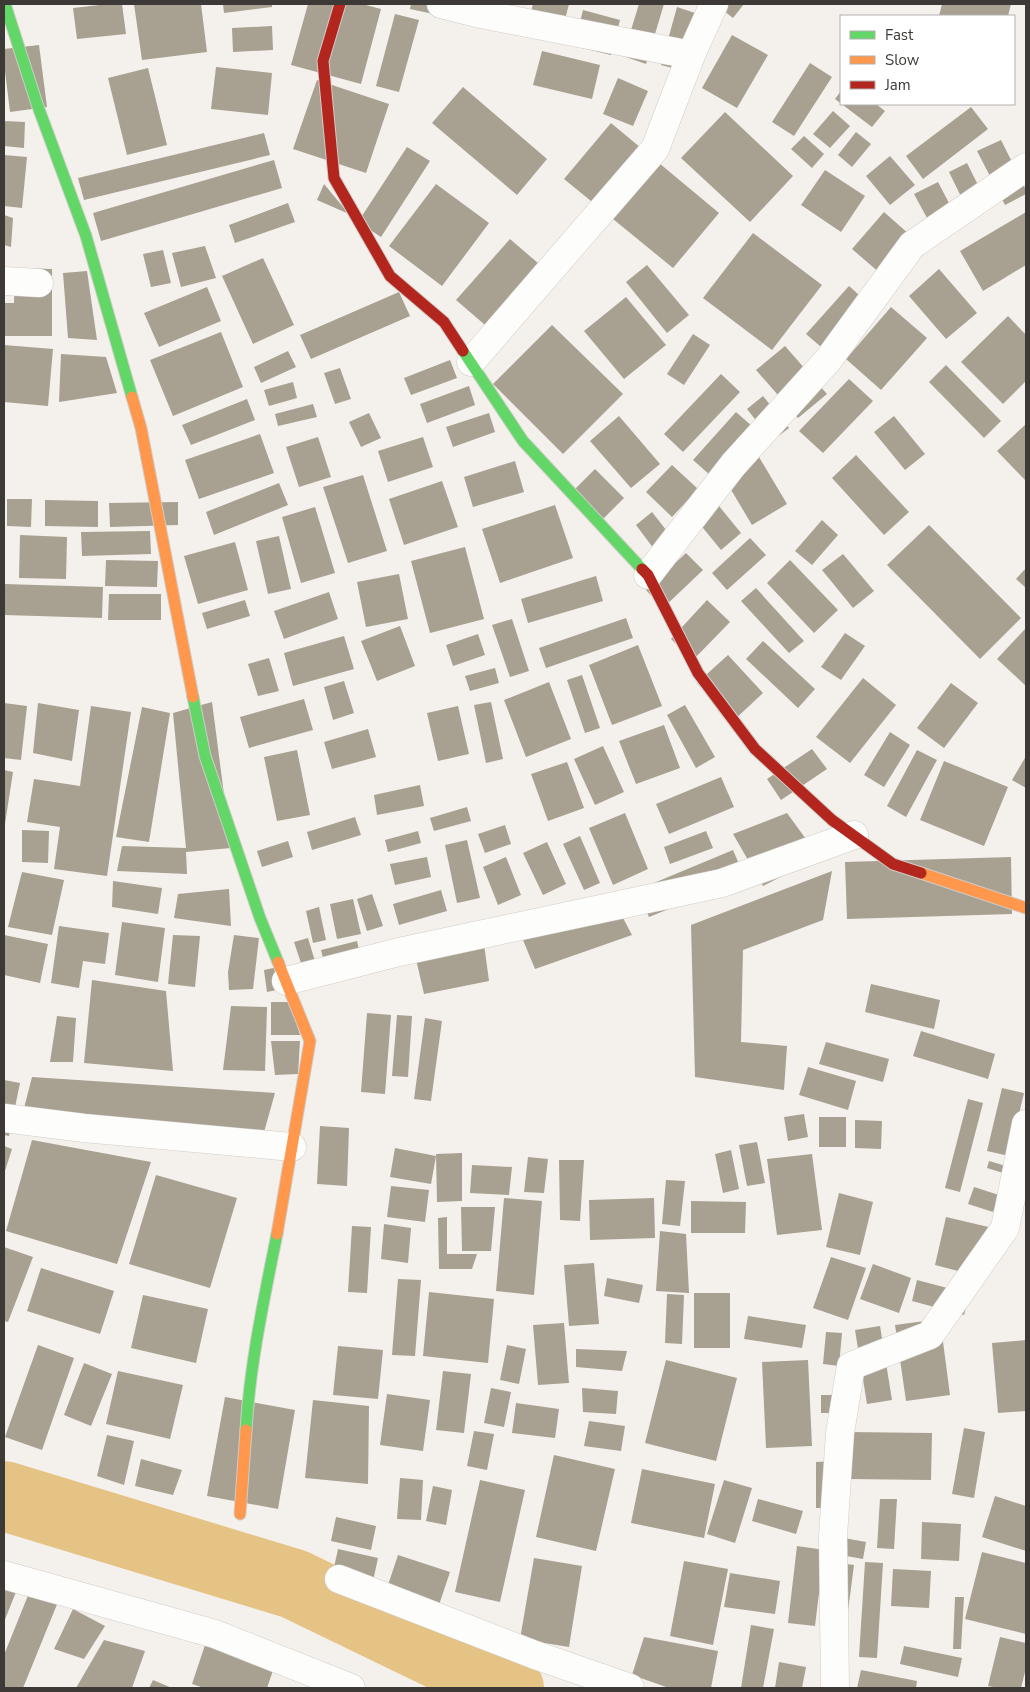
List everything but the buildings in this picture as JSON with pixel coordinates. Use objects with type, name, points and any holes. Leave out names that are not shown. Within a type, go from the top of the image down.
[{"type":"street","points":[[5,4],[37,104],[86,236],[141,428],[205,756],[260,918],[310,1041],[283,1204],[256,1338],[249,1386],[240,1514]]},
{"type":"street","points":[[340,4],[323,61],[334,178],[390,276],[444,322],[523,441],[648,575],[698,674],[755,749],[832,820],[893,864],[1026,908]]},
{"type":"street","points":[[441,4],[478,8],[691,55]]},
{"type":"street","points":[[470,362],[655,149],[691,55],[714,4]]},
{"type":"street","points":[[648,575],[733,465],[828,360],[912,245],[1026,167]]},
{"type":"street","points":[[4,281],[39,283]]},
{"type":"street","points":[[286,981],[399,952],[722,883],[854,835]]},
{"type":"street","points":[[4,1118],[84,1128],[292,1147]]},
{"type":"street","points":[[836,1688],[833,1536],[840,1433],[851,1366],[930,1335],[1005,1228],[1026,1124]]},
{"type":"street","points":[[4,1575],[215,1634],[350,1688]]},
{"type":"street","points":[[339,1579],[535,1656],[630,1688]]},
{"type":"waterway","points":[[4,1496],[294,1584],[509,1688]]},
{"type":"traffic: fast","points":[[5,4],[37,104],[86,236],[132,397]]},
{"type":"traffic: fast","points":[[463,351],[523,441],[642,569]]},
{"type":"traffic: fast","points":[[193,697],[205,756],[260,918],[278,962]]},
{"type":"traffic: fast","points":[[246,1430],[254,1356],[277,1234]]},
{"type":"traffic: slow","points":[[132,397],[141,428],[193,697]]},
{"type":"traffic: slow","points":[[921,873],[1026,908]]},
{"type":"traffic: slow","points":[[277,1234],[310,1041],[278,962]]},
{"type":"traffic: slow","points":[[240,1514],[246,1430]]},
{"type":"traffic: jam","points":[[340,4],[323,61],[334,178],[390,276],[444,322],[463,351]]},
{"type":"traffic: jam","points":[[642,569],[648,575],[698,673],[755,749],[832,820],[893,864],[921,873]]}]
